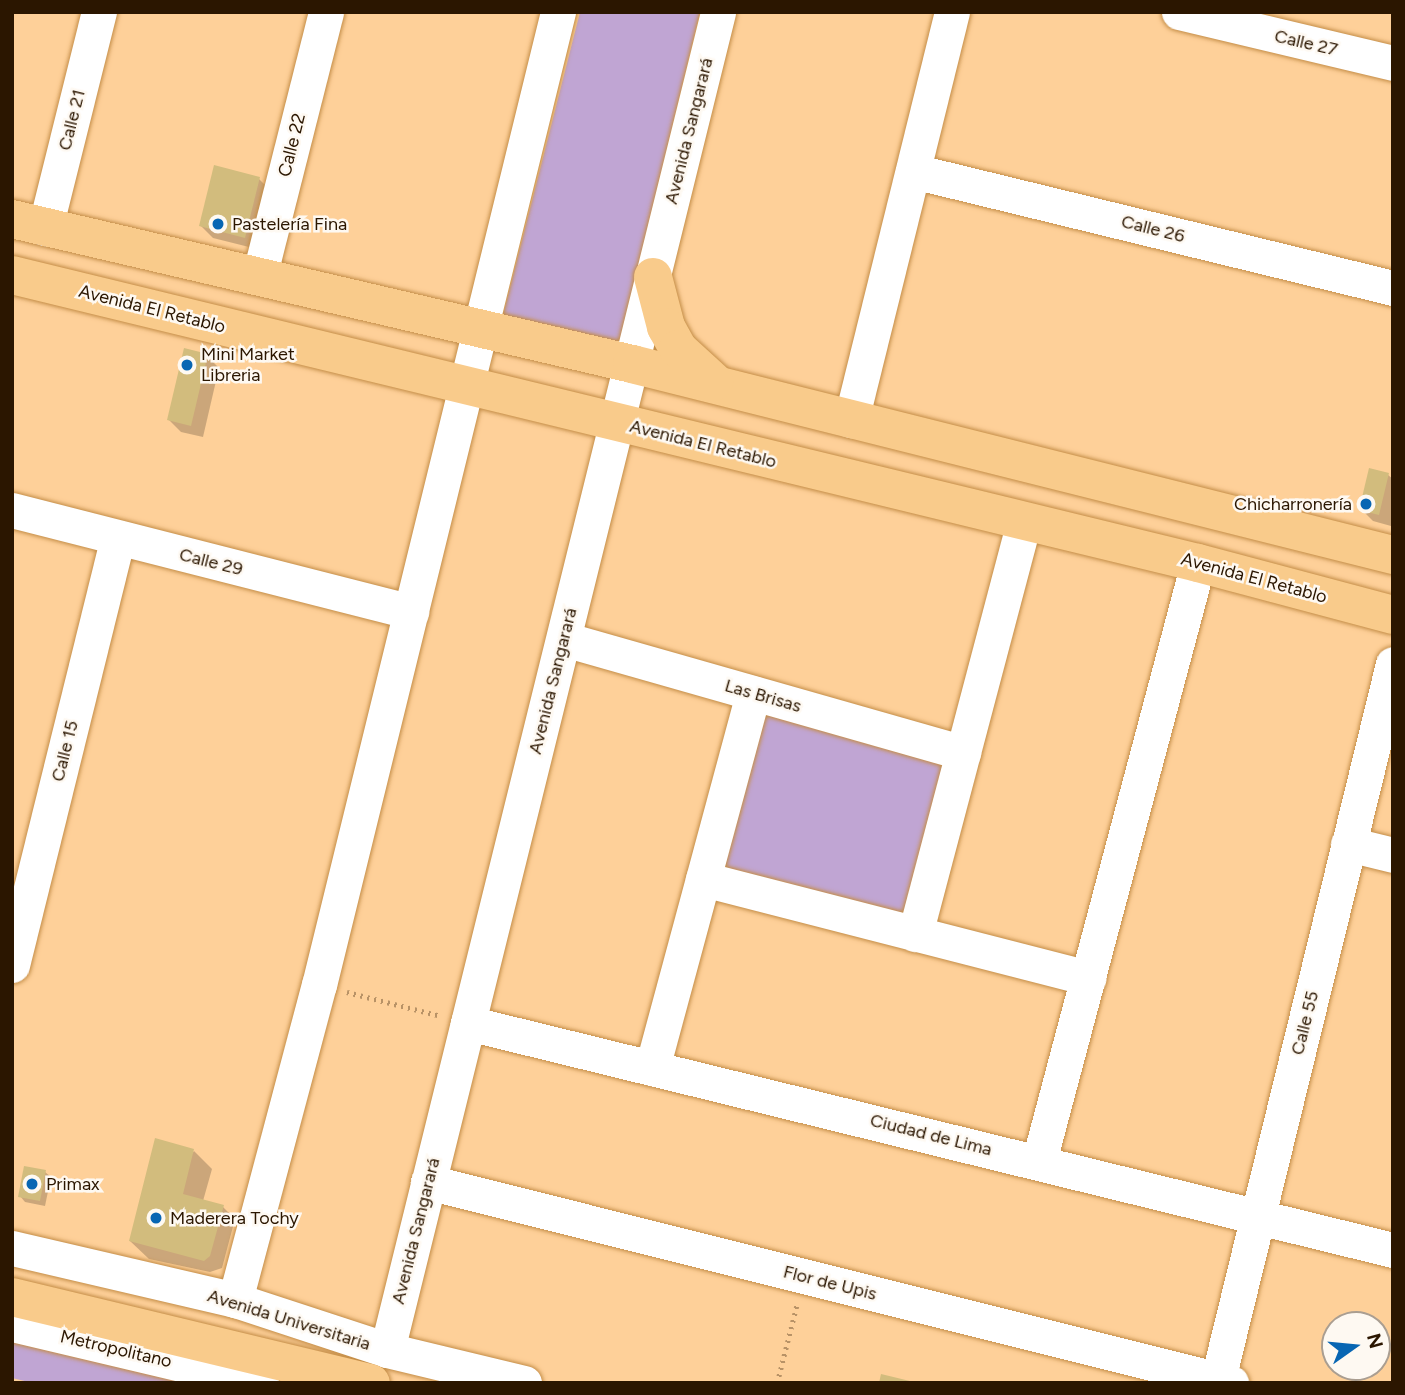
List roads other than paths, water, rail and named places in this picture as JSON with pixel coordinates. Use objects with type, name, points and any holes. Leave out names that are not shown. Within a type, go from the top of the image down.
[{"type":"main road","points":[[29,224],[481,327],[1393,555]]},
{"type":"main road","name":"Avenida El Retablo","points":[[12,275],[1198,563],[1393,615]]},
{"type":"main road","points":[[653,277],[666,327],[678,349],[721,387]]},
{"type":"main road","name":"Avenida Universitaria","points":[[12,1297],[379,1366]]},
{"type":"street","name":"Calle 21","points":[[29,224],[99,12]]},
{"type":"street","name":"Calle 22","points":[[259,277],[326,12]]},
{"type":"street","points":[[234,1300],[319,985],[558,12]]},
{"type":"street","name":"Avenida Sangarará","points":[[379,1366],[468,1023],[718,12]]},
{"type":"street","points":[[851,420],[952,12]]},
{"type":"street","name":"Calle 27","points":[[1179,12],[1393,64]]},
{"type":"street","name":"Calle 26","points":[[913,171],[1393,288]]},
{"type":"street","name":"Calle 29","points":[[12,510],[411,612]]},
{"type":"street","points":[[915,934],[1024,522]]},
{"type":"street","name":"Calle 15","points":[[12,965],[118,538]]},
{"type":"street","points":[[1039,1161],[1198,563]]},
{"type":"street","name":"Las Brisas","points":[[564,639],[963,752]]},
{"type":"street","name":"Calle 55","points":[[1222,1382],[1257,1216],[1393,664]]},
{"type":"street","points":[[652,1068],[753,693]]},
{"type":"street","points":[[1348,844],[1393,855]]},
{"type":"street","points":[[703,879],[1088,978]]},
{"type":"street","name":"Ciudad de Lima","points":[[468,1023],[1393,1250]]},
{"type":"street","name":"Flor de Upis","points":[[428,1182],[1222,1382]]},
{"type":"street","name":"Avenida Universitaria","points":[[12,1248],[234,1300],[379,1366],[524,1383]]},
{"type":"street","name":"Metropolitano","points":[[12,1324],[261,1383]]},
{"type":"place","name":"Pastelería Fina","points":[[218,224]]},
{"type":"place","name":"Mini Market Libreria","points":[[187,365]]},
{"type":"place","name":"Chicharronería","points":[[1366,504]]},
{"type":"place","name":"Primax","points":[[32,1184]]},
{"type":"place","name":"Maderera Tochy","points":[[156,1218]]}]
